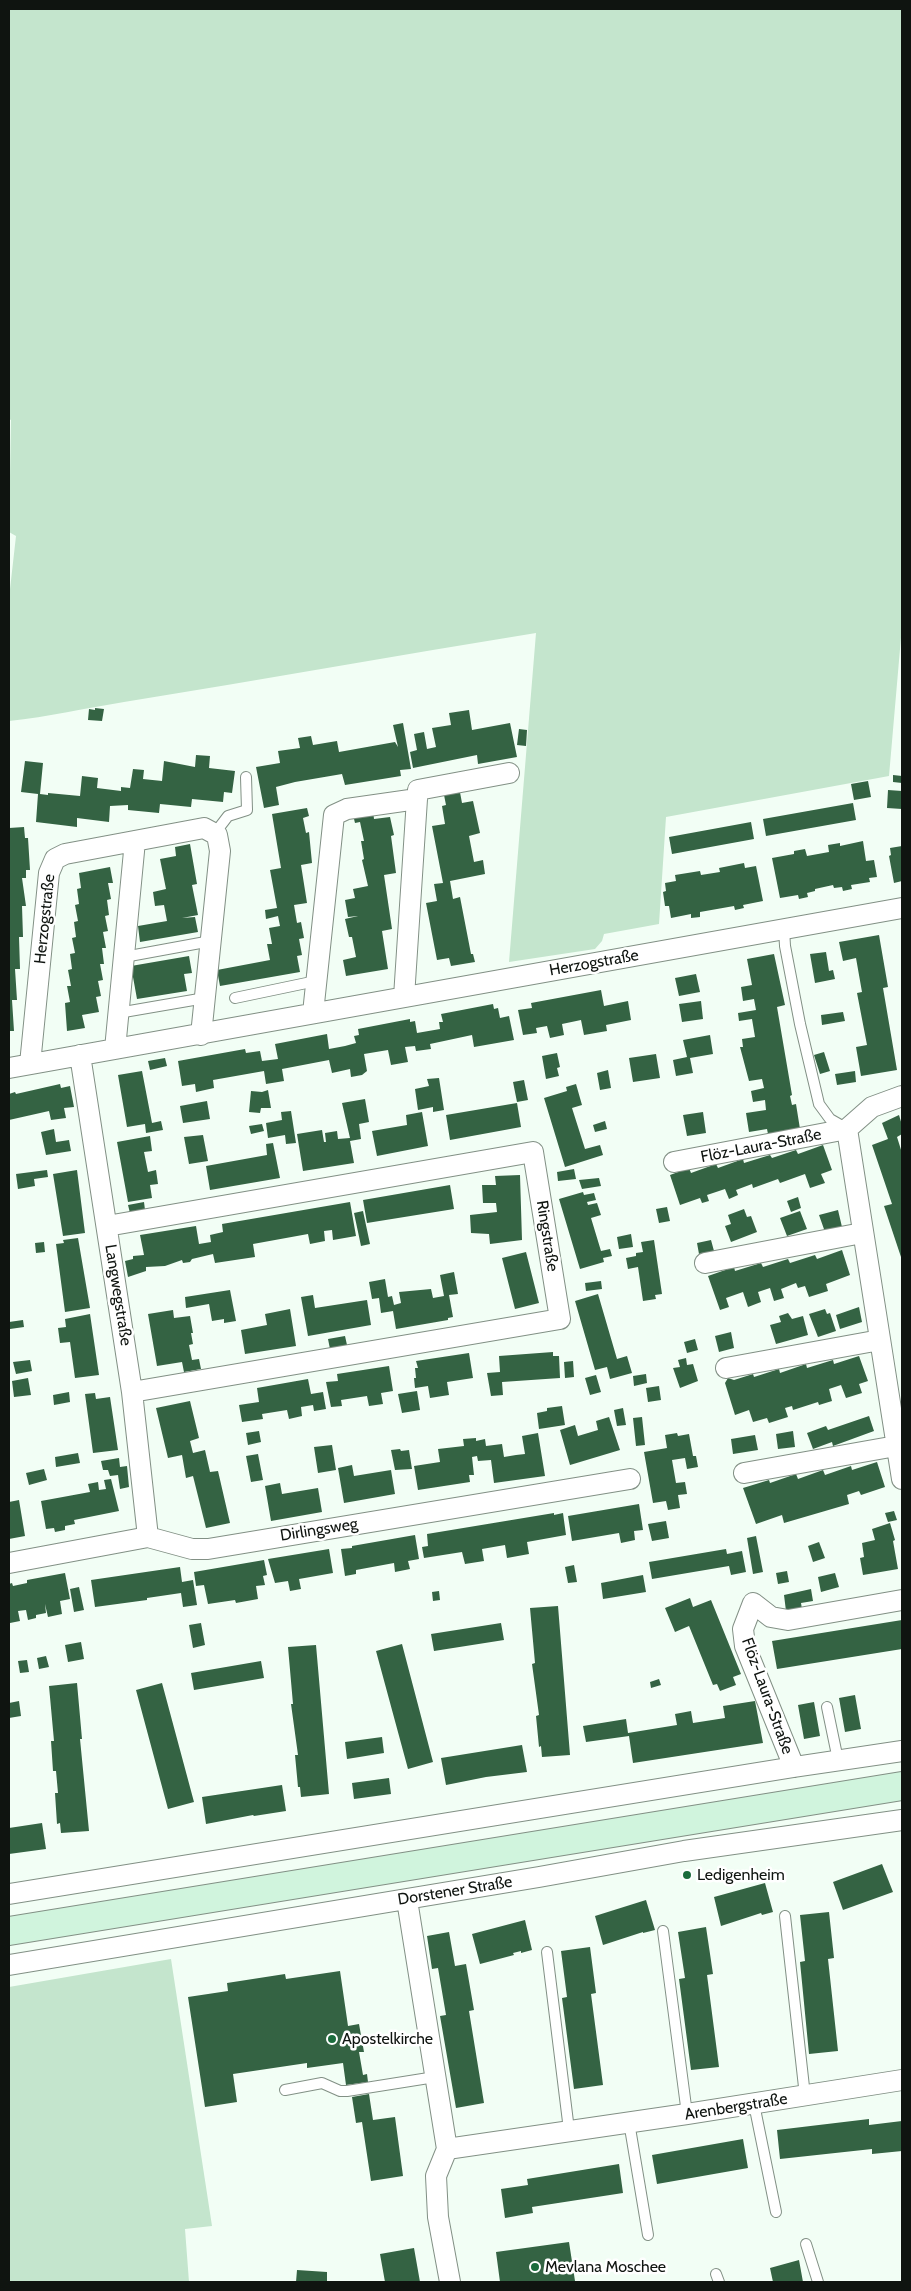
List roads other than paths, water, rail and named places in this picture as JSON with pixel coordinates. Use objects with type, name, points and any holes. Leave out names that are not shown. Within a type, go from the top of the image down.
[{"type":"main road","name":"Dorstener Straße","points":[[9,1930],[902,1786]]},
{"type":"street","points":[[404,997],[418,790],[509,773]]},
{"type":"street","points":[[313,1013],[334,815],[347,809],[416,799]]},
{"type":"street","name":"Herzogstraße","points":[[30,1064],[51,865],[55,859],[66,854],[204,828],[214,833]]},
{"type":"street","points":[[201,1034],[220,851],[219,839],[214,833]]},
{"type":"street","points":[[115,1049],[135,841]]},
{"type":"street","name":"Herzogstraße","points":[[9,1068],[902,908]]},
{"type":"street","name":"Langwegstraße","points":[[80,1055],[132,1392],[148,1537]]},
{"type":"street","points":[[902,1096],[872,1107],[847,1129],[902,1479]]},
{"type":"street","name":"Flöz-Laura-Straße","points":[[674,1162],[847,1129]]},
{"type":"street","name":"Ringstraße","points":[[107,1226],[533,1152],[560,1319],[132,1392]]},
{"type":"street","points":[[705,1263],[862,1233]]},
{"type":"street","points":[[726,1368],[880,1340]]},
{"type":"street","points":[[744,1473],[896,1446]]},
{"type":"street","name":"Dirlingsweg","points":[[9,1563],[148,1537],[192,1549],[208,1549],[630,1479]]},
{"type":"street","name":"Flöz-Laura-Straße","points":[[794,1767],[745,1646],[743,1628],[753,1603],[771,1617],[788,1620],[902,1600]]},
{"type":"street","points":[[9,1894],[902,1751]]},
{"type":"street","name":"Dorstener Straße","points":[[9,1965],[407,1900],[684,1851],[902,1820]]},
{"type":"street","points":[[407,1900],[447,2149],[436,2176],[438,2217],[450,2282]]},
{"type":"street","name":"Arenbergstraße","points":[[447,2149],[754,2104],[902,2080]]},
{"type":"lane","points":[[214,833],[228,816],[247,810],[246,777]]},
{"type":"lane","points":[[784,929],[785,946],[800,1024],[819,1104],[830,1119],[847,1129]]},
{"type":"lane","points":[[124,957],[211,941]]},
{"type":"lane","points":[[235,998],[316,981]]},
{"type":"lane","points":[[118,1013],[205,998]]},
{"type":"lane","points":[[827,1707],[838,1760]]},
{"type":"lane","points":[[785,1916],[805,2096]]},
{"type":"lane","points":[[663,1931],[687,2114]]},
{"type":"lane","points":[[547,1952],[569,2130]]},
{"type":"lane","points":[[284,2090],[322,2083],[340,2091],[347,2091],[435,2077]]},
{"type":"lane","points":[[754,2104],[776,2212]]},
{"type":"lane","points":[[629,2122],[648,2235]]},
{"type":"lane","points":[[806,2244],[818,2282]]},
{"type":"place","name":"Ledigenheim","points":[[687,1875]]},
{"type":"place","name":"Apostelkirche","points":[[332,2039]]},
{"type":"place","name":"Mevlana Moschee","points":[[535,2267]]}]
